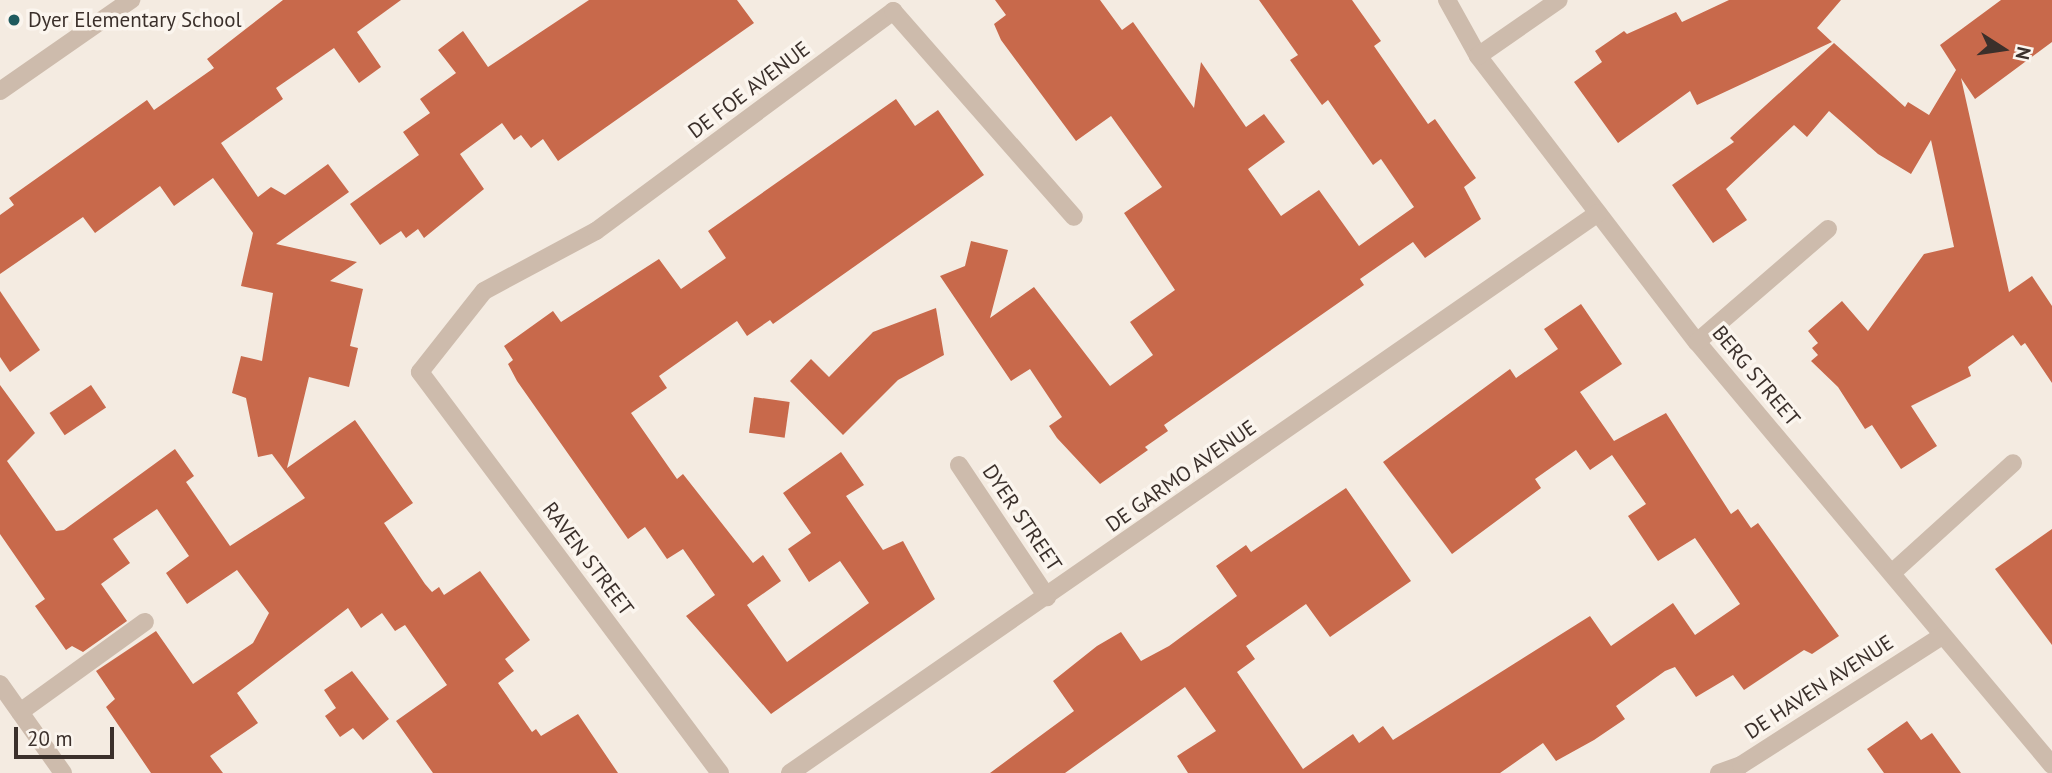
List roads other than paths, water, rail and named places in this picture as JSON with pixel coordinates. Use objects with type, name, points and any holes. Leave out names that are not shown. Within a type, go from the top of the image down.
[{"type":"street","points":[[0,91],[131,0]]},
{"type":"street","name":"BERG STREET","points":[[1447,0],[1478,56],[1697,342],[1893,572],[1942,636],[2052,765]]},
{"type":"street","points":[[1478,56],[1559,0]]},
{"type":"street","name":"DE FOE AVENUE","points":[[420,372],[484,291],[596,232],[893,11],[1074,217]]},
{"type":"street","name":"DE GARMO AVENUE","points":[[790,773],[1598,213]]},
{"type":"street","points":[[1697,342],[1828,229]]},
{"type":"street","name":"RAVEN STREET","points":[[420,372],[720,773]]},
{"type":"street","points":[[1893,572],[2013,463]]},
{"type":"street","name":"DYER STREET","points":[[959,465],[1047,597]]},
{"type":"street","points":[[20,712],[145,622]]},
{"type":"street","name":"DE HAVEN AVENUE","points":[[1719,773],[1741,765],[1942,636]]},
{"type":"street","points":[[0,684],[63,773]]},
{"type":"place","name":"Dyer Elementary School","points":[[14,20]]}]
